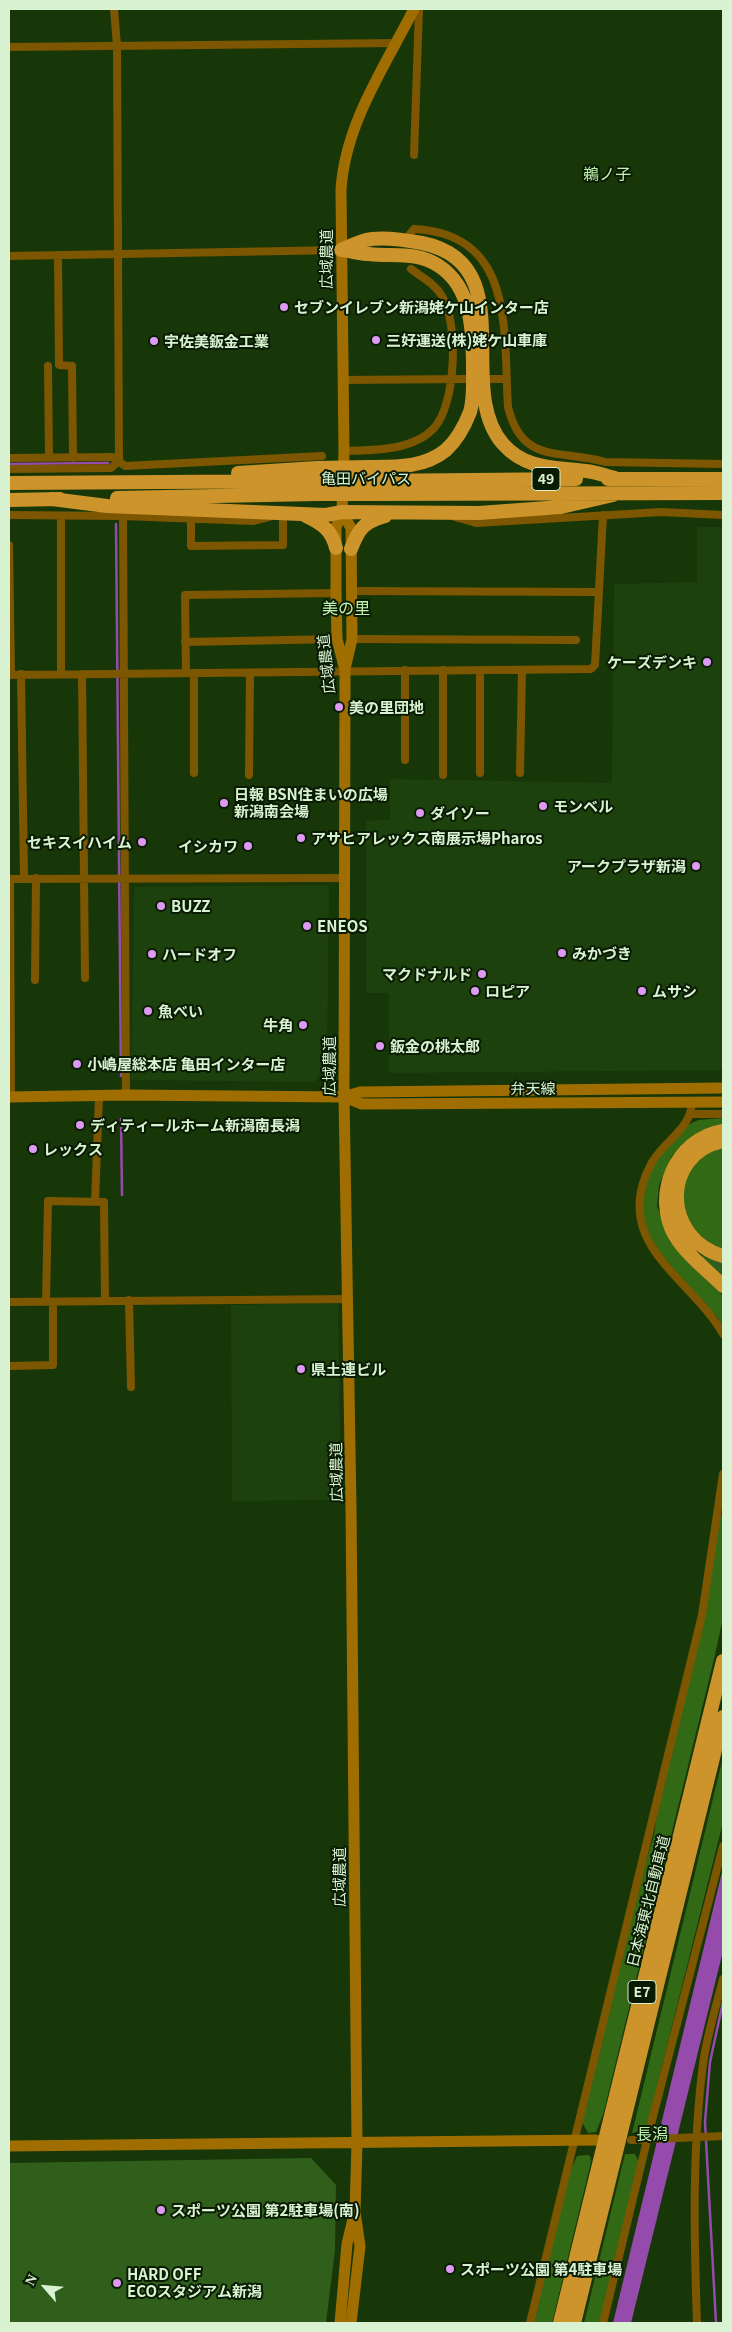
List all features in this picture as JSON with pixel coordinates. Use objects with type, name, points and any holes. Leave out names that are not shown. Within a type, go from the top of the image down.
[{"type":"highway","points":[[341,250],[366,240],[409,234],[445,251],[466,269],[474,282],[482,314],[484,395],[495,433],[503,444],[517,457],[530,464],[551,469],[588,471],[616,478]]},
{"type":"highway","points":[[318,475],[369,481],[427,461],[446,450],[461,432],[470,410],[473,392],[473,336],[468,309],[461,290],[451,275],[438,265],[422,257],[405,254],[369,254],[341,250]]},
{"type":"highway","name":"亀田バイパス","points":[[9,500],[52,499],[318,475]]},
{"type":"highway","name":"亀田バイパス","points":[[9,483],[168,481],[318,475],[369,481],[613,495],[720,494]]},
{"type":"highway","name":"亀田バイパス","points":[[369,481],[616,478],[723,479]]},
{"type":"highway","points":[[52,499],[107,506],[326,516],[342,512],[479,513],[561,507],[613,495]]},
{"type":"highway","points":[[351,549],[356,534],[368,521],[400,512]]},
{"type":"highway","points":[[303,515],[318,522],[332,534],[336,548]]},
{"type":"highway","points":[[723,1132],[699,1140],[682,1154],[672,1170],[666,1194],[669,1222],[676,1236],[686,1250],[723,1286]]},
{"type":"highway","points":[[723,1142],[710,1146],[692,1159],[680,1178],[676,1198],[681,1221],[694,1241],[703,1248],[723,1256]]},
{"type":"highway","name":"日本海東北自動車道","points":[[560,2323],[723,1661]]},
{"type":"highway","name":"日本海東北自動車道","points":[[574,2323],[723,1717]]},
{"type":"street","points":[[9,469],[111,468],[119,461],[119,254],[114,9]]},
{"type":"street","name":"広域農道","points":[[355,2212],[357,2143],[344,1097],[345,670],[337,639],[336,592],[336,528],[342,512],[344,451],[341,250],[344,160],[357,120],[414,9]]},
{"type":"street","points":[[414,155],[419,9]]},
{"type":"street","points":[[9,47],[397,43]]},
{"type":"street","points":[[409,234],[450,234],[468,245],[481,257],[491,271],[502,304],[508,407],[511,422],[518,434],[530,446],[545,453],[604,462],[723,464]]},
{"type":"street","points":[[9,256],[341,250]]},
{"type":"street","points":[[58,256],[59,365],[72,366],[73,458]]},
{"type":"street","points":[[344,451],[381,450],[410,442],[434,429],[442,416],[448,400],[453,335],[450,314],[434,285],[412,269]]},
{"type":"street","points":[[48,366],[49,458]]},
{"type":"street","points":[[342,380],[466,379]]},
{"type":"street","points":[[489,379],[506,379]]},
{"type":"street","points":[[9,458],[112,457],[125,466],[280,458],[318,475]]},
{"type":"street","points":[[342,512],[351,528],[352,639],[345,670]]},
{"type":"street","points":[[436,513],[476,522],[661,512],[723,515]]},
{"type":"street","points":[[9,515],[123,516],[191,518],[254,521],[283,514],[283,545],[191,546],[191,518]]},
{"type":"street","points":[[9,545],[10,675],[118,672],[250,673],[345,670],[591,669],[595,664],[603,515]]},
{"type":"street","points":[[61,516],[61,674]]},
{"type":"street","points":[[123,516],[118,672],[126,1095]]},
{"type":"street","points":[[352,591],[599,592]]},
{"type":"street","points":[[194,773],[190,673],[185,642],[186,594],[336,592]]},
{"type":"street","points":[[185,642],[337,639]]},
{"type":"street","points":[[352,639],[576,640]]},
{"type":"street","points":[[405,670],[405,760]]},
{"type":"street","points":[[442,670],[442,775]]},
{"type":"street","points":[[480,670],[480,773]]},
{"type":"street","points":[[520,773],[522,670]]},
{"type":"street","points":[[249,775],[250,673]]},
{"type":"street","points":[[21,674],[24,878]]},
{"type":"street","points":[[82,674],[85,978]]},
{"type":"street","points":[[10,1097],[9,878],[346,878]]},
{"type":"street","points":[[35,980],[36,878]]},
{"type":"street","name":"弁天線","points":[[10,1097],[99,1097],[126,1095],[344,1097],[360,1092],[723,1088]]},
{"type":"street","points":[[95,1202],[99,1097]]},
{"type":"street","name":"弁天線","points":[[344,1097],[362,1104],[692,1108],[723,1102]]},
{"type":"street","points":[[723,1114],[692,1108],[686,1124],[665,1144],[650,1166],[643,1187],[641,1214],[647,1238],[660,1262],[713,1318],[723,1334]]},
{"type":"street","points":[[9,1366],[53,1365],[48,1201],[104,1202],[105,1300]]},
{"type":"street","points":[[9,1302],[348,1299]]},
{"type":"street","points":[[129,1300],[131,1387]]},
{"type":"street","points":[[530,2323],[702,1615],[721,1507],[723,1474]]},
{"type":"street","points":[[603,2323],[723,1846]]},
{"type":"street","points":[[697,2323],[694,2237],[703,2063],[723,1979]]},
{"type":"street","points":[[630,2140],[723,2136]]},
{"type":"street","points":[[9,2146],[596,2140]]},
{"type":"street","points":[[340,2323],[347,2244],[355,2212]]},
{"type":"street","points":[[351,2323],[360,2246],[355,2212]]},
{"type":"shaded area","points":[[697,527],[723,527],[723,1070],[389,1073],[389,993],[366,993],[366,821],[390,820],[390,779],[612,783],[614,584],[697,582]]},
{"type":"shaded area","points":[[329,885],[327,1065],[314,1082],[131,1080],[134,887]]},
{"type":"shaded area","points":[[723,1118],[723,1124],[697,1134],[681,1146],[672,1156],[659,1185],[657,1206],[669,1241],[723,1296],[723,1331],[719,1319],[655,1248],[643,1218],[641,1188],[653,1164],[688,1125],[698,1120]]},
{"type":"shaded area","points":[[723,1147],[723,1250],[707,1244],[693,1231],[686,1217],[683,1189],[688,1176],[696,1164],[708,1154]]},
{"type":"shaded area","points":[[703,1254],[723,1261],[723,1278],[701,1257]]},
{"type":"shaded area","points":[[338,1303],[341,1500],[232,1501],[231,1305]]},
{"type":"shaded area","points":[[723,1513],[723,1618],[603,2115],[596,2132],[588,2133],[582,2122],[654,1835],[658,1807],[720,1516]]},
{"type":"shaded area","points":[[723,1757],[723,1822],[646,2130],[632,2133]]},
{"type":"shaded area","points":[[723,1868],[723,1951],[631,2323],[613,2323]]},
{"type":"shaded area","points":[[625,2154],[635,2154],[640,2164],[601,2323],[584,2323]]},
{"type":"shaded area","points":[[577,2156],[590,2156],[591,2162],[552,2323],[531,2323],[571,2169]]},
{"type":"shaded area","points":[[311,2158],[336,2185],[335,2250],[326,2323],[9,2323],[9,2163]]},
{"type":"waterway","points":[[9,464],[108,463]]},
{"type":"waterway","points":[[116,524],[121,1076]]},
{"type":"waterway","points":[[121,1119],[122,1195]]},
{"type":"waterway","points":[[716,2323],[705,2122],[710,2062],[723,2002]]},
{"type":"place","name":"セブンイレブン新潟姥ケ山インター店","points":[[284,307]]},
{"type":"place","name":"三好運送(株)姥ケ山車庫","points":[[376,340]]},
{"type":"place","name":"宇佐美鈑金工業","points":[[154,341]]},
{"type":"place","name":"ケーズデンキ","points":[[707,662]]},
{"type":"place","name":"美の里団地","points":[[339,707]]},
{"type":"place","name":"日報 BSN住まいの広場 新潟南会場","points":[[224,803]]},
{"type":"place","name":"モンベル","points":[[543,806]]},
{"type":"place","name":"ダイソー","points":[[420,813]]},
{"type":"place","name":"アサヒアレックス南展示場Pharos","points":[[301,838]]},
{"type":"place","name":"セキスイハイム","points":[[142,842]]},
{"type":"place","name":"イシカワ","points":[[248,846]]},
{"type":"place","name":"アークプラザ新潟","points":[[696,866]]},
{"type":"place","name":"BUZZ","points":[[161,906]]},
{"type":"place","name":"ENEOS","points":[[307,926]]},
{"type":"place","name":"みかづき","points":[[562,953]]},
{"type":"place","name":"ハードオフ","points":[[152,954]]},
{"type":"place","name":"マクドナルド","points":[[482,974]]},
{"type":"place","name":"ロピア","points":[[475,991]]},
{"type":"place","name":"ムサシ","points":[[642,991]]},
{"type":"place","name":"魚べい","points":[[148,1011]]},
{"type":"place","name":"牛角","points":[[303,1025]]},
{"type":"place","name":"鈑金の桃太郎","points":[[380,1046]]},
{"type":"place","name":"小嶋屋総本店 亀田インター店","points":[[77,1064]]},
{"type":"place","name":"ディティールホーム新潟南長潟","points":[[80,1125]]},
{"type":"place","name":"レックス","points":[[33,1149]]},
{"type":"place","name":"県土連ビル","points":[[301,1369]]},
{"type":"place","name":"スポーツ公園 第2駐車場(南)","points":[[161,2210]]},
{"type":"place","name":"スポーツ公園 第4駐車場","points":[[450,2269]]},
{"type":"place","name":"HARD OFF ECOスタジアム新潟","points":[[117,2283]]},
{"type":"district","name":"鵜ノ子","points":[[607,174]]},
{"type":"district","name":"美の里","points":[[346,608]]},
{"type":"district","name":"長潟","points":[[652,2134]]}]
